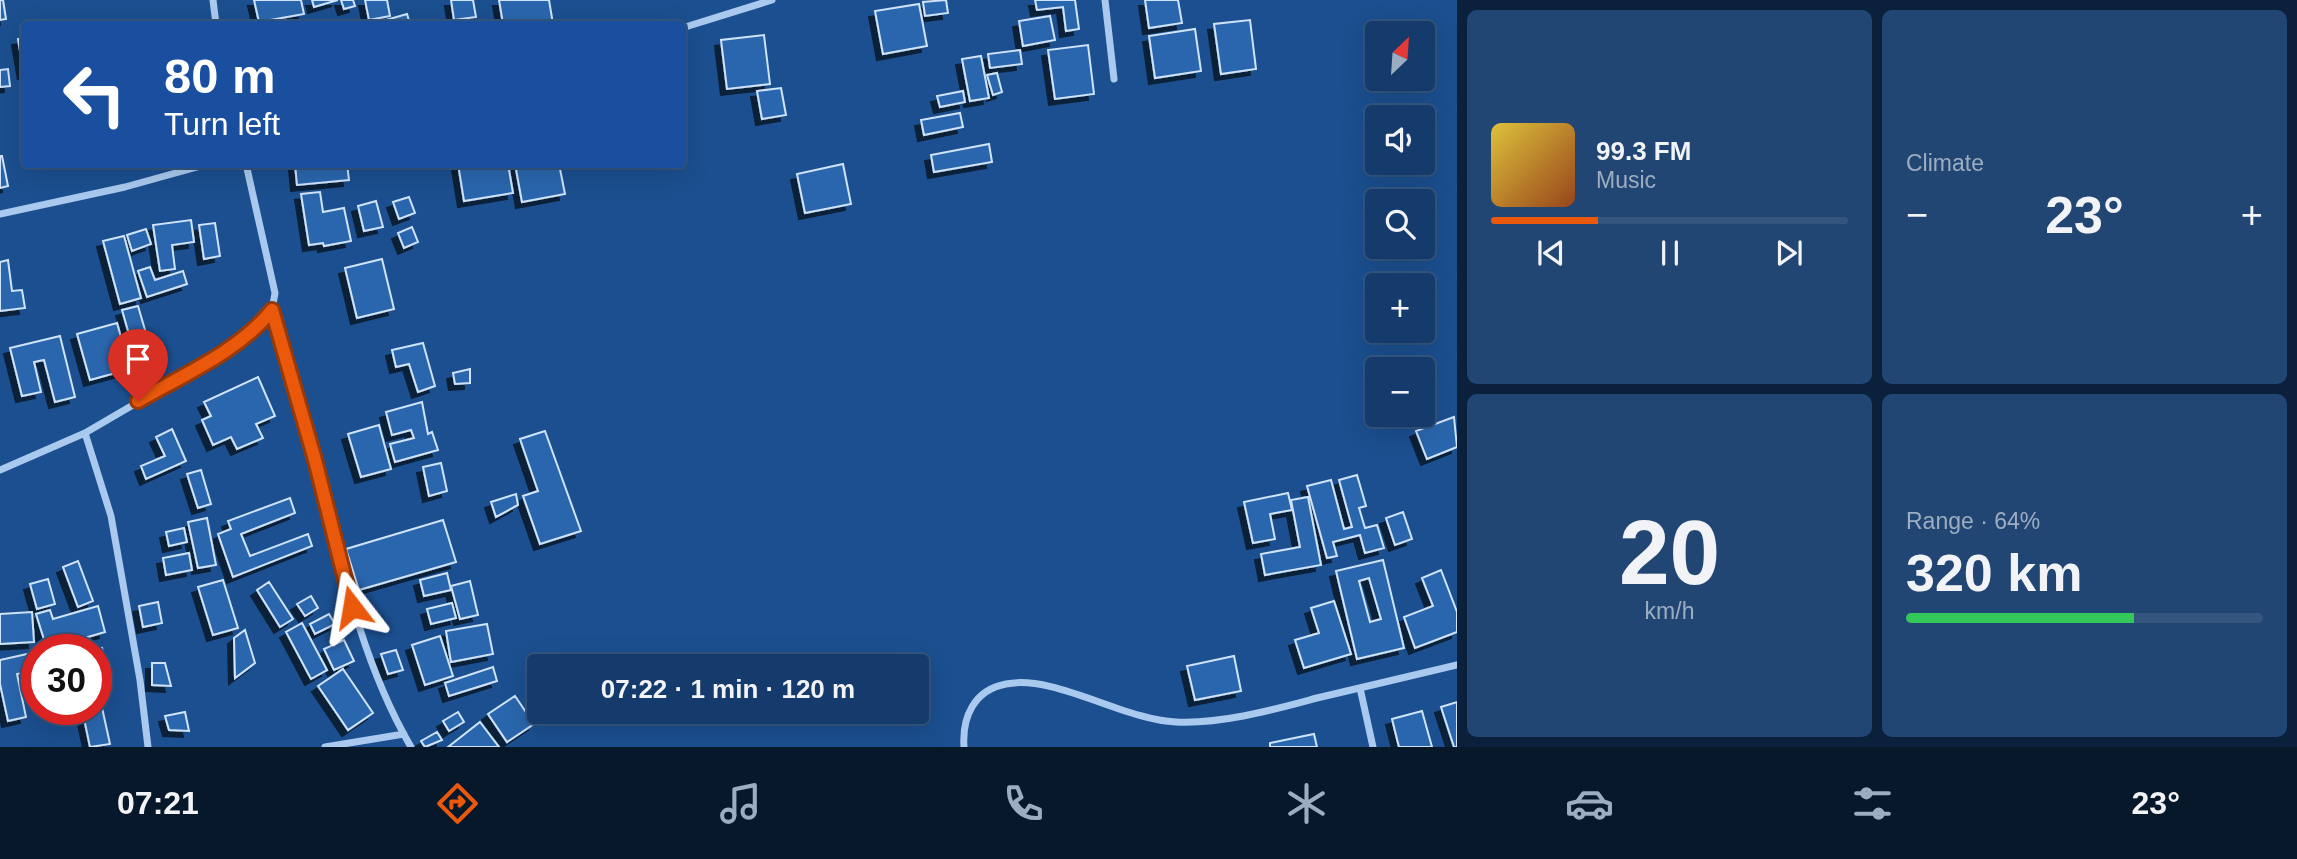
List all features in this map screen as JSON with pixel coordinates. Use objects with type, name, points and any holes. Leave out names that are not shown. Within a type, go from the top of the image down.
[{"type":"street","points":[[213,0],[216,21]]},
{"type":"street","points":[[686,27],[772,0]]},
{"type":"street","points":[[1105,0],[1114,79]]},
{"type":"street","points":[[0,214],[125,187],[194,168]]},
{"type":"street","points":[[247,168],[275,293],[272,310],[315,460],[352,607],[411,747]]},
{"type":"street","points":[[0,470],[85,433],[205,363],[259,326],[272,310]]},
{"type":"street","points":[[85,433],[113,527],[140,680],[148,747]]},
{"type":"street","points":[[964,747],[963,733],[968,713],[977,698],[1006,684],[1023,682],[1053,688],[1139,716],[1177,722],[1254,714],[1457,665]]},
{"type":"street","points":[[1360,688],[1373,747]]},
{"type":"street","points":[[325,747],[404,734]]},
{"type":"building","points":[[0,0],[3,0],[6,19],[0,20]]},
{"type":"building","points":[[254,0],[301,0],[304,14],[259,21]]},
{"type":"building","points":[[312,0],[338,0],[314,7]]},
{"type":"building","points":[[341,0],[353,0],[355,6],[344,9]]},
{"type":"building","points":[[365,0],[387,0],[390,16],[369,20]]},
{"type":"building","points":[[451,0],[473,0],[476,17],[454,20]]},
{"type":"building","points":[[499,0],[549,0],[552,21],[502,21]]},
{"type":"building","points":[[946,0],[948,13],[925,16],[923,2]]},
{"type":"building","points":[[1035,0],[1075,0],[1079,29],[1066,31],[1063,7],[1037,10]]},
{"type":"building","points":[[1145,0],[1178,0],[1182,23],[1149,28]]},
{"type":"building","points":[[919,4],[927,46],[883,54],[875,11]]},
{"type":"building","points":[[407,14],[409,21],[382,21]]},
{"type":"building","points":[[1050,16],[1055,40],[1023,46],[1019,21]]},
{"type":"building","points":[[1250,20],[1256,69],[1221,74],[1214,24]]},
{"type":"building","points":[[1195,29],[1201,71],[1155,78],[1149,36]]},
{"type":"building","points":[[764,35],[770,84],[727,89],[721,40]]},
{"type":"building","points":[[1088,45],[1094,94],[1055,99],[1048,50]]},
{"type":"building","points":[[1020,50],[1022,64],[990,68],[988,54]]},
{"type":"building","points":[[981,56],[989,98],[970,101],[962,59]]},
{"type":"building","points":[[8,69],[10,86],[0,87],[0,70]]},
{"type":"building","points":[[997,73],[1002,92],[993,95],[987,75]]},
{"type":"building","points":[[781,88],[786,115],[762,119],[757,91]]},
{"type":"building","points":[[963,91],[965,102],[940,107],[937,96]]},
{"type":"building","points":[[960,113],[963,127],[924,135],[921,120]]},
{"type":"building","points":[[989,144],[992,162],[934,172],[931,155]]},
{"type":"building","points":[[0,156],[8,186],[0,188]]},
{"type":"building","points":[[843,164],[851,204],[805,213],[797,174]]},
{"type":"building","points":[[295,168],[348,168],[349,180],[297,185]]},
{"type":"building","points":[[459,168],[509,168],[513,193],[464,201]]},
{"type":"building","points":[[516,168],[560,168],[565,194],[522,202]]},
{"type":"building","points":[[320,192],[323,212],[344,208],[351,241],[324,246],[323,243],[309,245],[301,194]]},
{"type":"building","points":[[409,197],[415,213],[399,219],[393,202]]},
{"type":"building","points":[[376,201],[383,227],[364,231],[358,206]]},
{"type":"building","points":[[191,220],[194,242],[172,245],[175,269],[160,271],[153,225]]},
{"type":"building","points":[[215,223],[220,256],[204,259],[199,225]]},
{"type":"building","points":[[412,227],[418,242],[404,248],[398,233]]},
{"type":"building","points":[[146,229],[151,244],[132,251],[127,235]]},
{"type":"building","points":[[124,236],[141,298],[120,304],[103,241]]},
{"type":"building","points":[[382,259],[394,309],[357,318],[345,268]]},
{"type":"building","points":[[8,260],[12,291],[22,290],[25,308],[0,311],[0,262]]},
{"type":"building","points":[[150,267],[155,280],[183,271],[187,284],[147,297],[138,271]]},
{"type":"building","points":[[138,306],[153,357],[137,362],[122,310]]},
{"type":"building","points":[[117,323],[130,369],[90,380],[77,334]]},
{"type":"building","points":[[60,336],[75,397],[55,402],[44,360],[34,362],[41,392],[22,396],[10,348]]},
{"type":"building","points":[[423,343],[435,386],[418,392],[409,364],[396,367],[392,350]]},
{"type":"building","points":[[470,369],[470,383],[455,384],[453,373]]},
{"type":"building","points":[[258,377],[275,416],[256,424],[263,438],[237,449],[231,437],[213,445],[202,420],[211,416],[204,402]]},
{"type":"building","points":[[422,402],[428,434],[432,432],[438,450],[395,462],[390,444],[414,438],[411,430],[392,435],[386,412]]},
{"type":"building","points":[[1454,417],[1457,447],[1427,459],[1416,431],[1435,427],[1435,424]]},
{"type":"building","points":[[379,425],[391,469],[361,477],[348,434]]},
{"type":"building","points":[[172,429],[186,461],[146,479],[141,466],[165,456],[156,437]]},
{"type":"building","points":[[545,431],[581,531],[540,544],[523,496],[538,491],[520,439]]},
{"type":"building","points":[[441,463],[447,491],[429,496],[423,467]]},
{"type":"building","points":[[201,470],[211,504],[198,508],[187,474]]},
{"type":"building","points":[[1357,475],[1366,506],[1359,508],[1365,528],[1377,525],[1384,548],[1365,553],[1360,535],[1333,542],[1337,556],[1327,558],[1307,486],[1331,480],[1344,529],[1352,527],[1339,480]]},
{"type":"building","points":[[1288,493],[1292,510],[1270,514],[1275,539],[1253,543],[1244,502]]},
{"type":"building","points":[[516,494],[518,505],[496,517],[491,502]]},
{"type":"building","points":[[1308,497],[1321,565],[1265,575],[1261,554],[1300,547],[1291,500]]},
{"type":"building","points":[[290,498],[295,513],[241,534],[250,556],[308,534],[312,546],[233,577],[218,534],[231,529],[228,521]]},
{"type":"building","points":[[1403,512],[1412,539],[1395,545],[1386,518]]},
{"type":"building","points":[[207,518],[216,565],[198,568],[188,522]]},
{"type":"building","points":[[443,520],[456,562],[359,590],[346,549]]},
{"type":"building","points":[[184,528],[187,542],[169,546],[166,532]]},
{"type":"building","points":[[189,553],[192,570],[166,575],[163,558]]},
{"type":"building","points":[[1383,560],[1404,648],[1357,659],[1336,571]],"holes":[[[1369,578],[1381,619],[1370,622],[1359,581]]]},
{"type":"building","points":[[78,561],[93,601],[78,607],[63,567]]},
{"type":"building","points":[[1441,570],[1457,612],[1457,632],[1415,648],[1404,617],[1433,606],[1422,578]]},
{"type":"building","points":[[447,573],[451,590],[424,596],[420,580]]},
{"type":"building","points":[[48,579],[55,604],[37,609],[30,584]]},
{"type":"building","points":[[223,580],[238,628],[213,635],[198,587]]},
{"type":"building","points":[[470,581],[478,615],[460,619],[451,586]]},
{"type":"building","points":[[269,582],[293,619],[280,627],[257,590]]},
{"type":"building","points":[[311,596],[318,608],[305,616],[297,604]]},
{"type":"building","points":[[1334,601],[1351,654],[1304,668],[1295,640],[1319,633],[1311,608]]},
{"type":"building","points":[[158,602],[162,623],[143,627],[139,606]]},
{"type":"building","points":[[452,603],[456,618],[431,624],[427,609]]},
{"type":"building","points":[[98,606],[105,632],[42,634],[36,614],[50,610],[53,619]]},
{"type":"building","points":[[32,612],[33,634],[21,634],[21,643],[0,644],[0,614]]},
{"type":"building","points":[[329,614],[335,624],[315,634],[310,624]]},
{"type":"building","points":[[302,623],[327,670],[311,679],[286,632]]},
{"type":"building","points":[[487,624],[493,654],[451,662],[446,631]]},
{"type":"building","points":[[245,630],[255,663],[235,678],[234,638]]},
{"type":"building","points":[[440,636],[453,676],[425,685],[412,645]]},
{"type":"building","points":[[344,640],[354,661],[334,670],[324,649]]},
{"type":"building","points":[[396,650],[403,670],[388,674],[381,654]]},
{"type":"building","points":[[21,655],[21,673],[17,674],[21,693],[21,718],[8,721],[0,684],[0,660]]},
{"type":"building","points":[[1234,656],[1241,691],[1195,700],[1187,666]]},
{"type":"building","points":[[152,663],[165,663],[171,686],[152,685]]},
{"type":"building","points":[[493,667],[497,681],[449,696],[445,683]]},
{"type":"building","points":[[343,669],[373,713],[348,730],[318,686]]},
{"type":"building","points":[[515,696],[527,714],[527,724],[534,724],[507,742],[488,714]]},
{"type":"building","points":[[1457,702],[1457,747],[1454,747],[1441,707]]},
{"type":"building","points":[[1422,711],[1432,747],[1399,747],[1392,719]]},
{"type":"building","points":[[185,712],[189,731],[169,730],[165,716]]},
{"type":"building","points":[[458,712],[464,722],[449,731],[443,721]]},
{"type":"building","points":[[480,722],[499,747],[448,747]]},
{"type":"building","points":[[85,725],[106,725],[110,744],[90,747]]},
{"type":"building","points":[[437,732],[442,740],[425,747],[421,741]]},
{"type":"building","points":[[1314,734],[1317,747],[1270,747],[1270,743]]},
{"type":"route","points":[[138,401],[205,363],[259,326],[272,310],[315,460],[352,607]]}]
